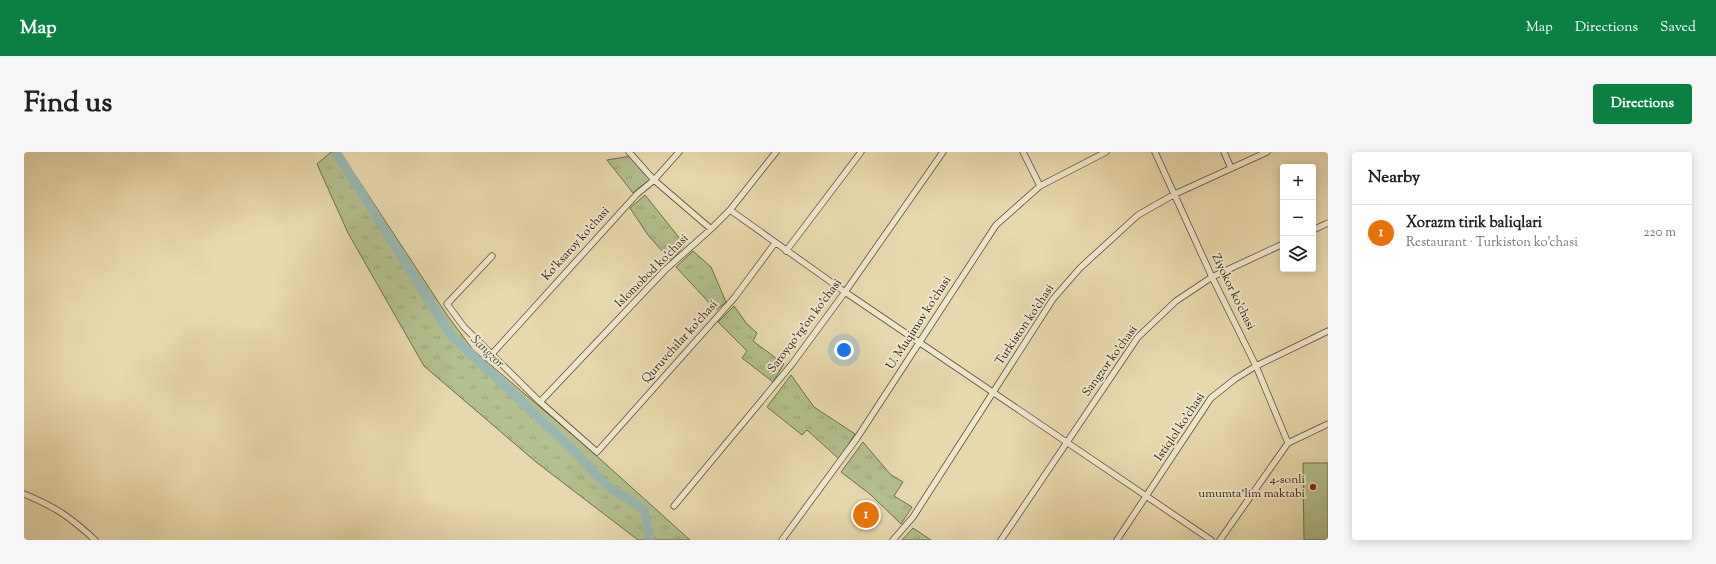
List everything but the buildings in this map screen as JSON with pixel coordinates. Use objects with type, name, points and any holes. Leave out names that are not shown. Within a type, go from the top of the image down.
[{"type":"street","points":[[629,152],[654,180],[711,229]]},
{"type":"street","name":"Ko'ksaroy ko'chasi","points":[[492,354],[637,194],[654,180],[679,152]]},
{"type":"street","name":"Islomobod ko'chasi","points":[[540,402],[665,270],[730,210],[776,152]]},
{"type":"street","points":[[786,251],[861,152]]},
{"type":"street","name":"Saroyqo'rg'on ko'chasi","points":[[674,506],[792,364],[845,292],[943,152]]},
{"type":"street","points":[[1023,152],[1040,186]]},
{"type":"street","name":"U. Muqimov ko'chasi","points":[[782,540],[857,438],[996,225],[1040,186],[1095,154],[1106,152]]},
{"type":"street","name":"Ziyokor ko'chasi","points":[[1155,152],[1212,277],[1256,366],[1288,443]]},
{"type":"street","points":[[1224,152],[1231,168]]},
{"type":"street","name":"Turkiston ko'chasi","points":[[895,539],[913,517],[1053,299],[1080,268],[1138,215],[1175,194],[1267,152]]},
{"type":"street","points":[[730,210],[845,292],[920,341],[1211,540]]},
{"type":"street","points":[[1316,229],[1328,223]]},
{"type":"street","name":"Quruvchilar ko'chasi","points":[[540,402],[597,452],[735,296],[775,243]]},
{"type":"street","name":"Sangzor ko'chasi","points":[[1001,540],[1138,338],[1176,301],[1212,277],[1280,245]]},
{"type":"street","points":[[492,256],[447,304],[464,327],[540,402]]},
{"type":"street","name":"Istiqlol ko'chasi","points":[[1117,540],[1211,398],[1235,379],[1256,366],[1328,331]]},
{"type":"street","points":[[1220,540],[1288,443],[1328,424]]},
{"type":"street","points":[[24,494],[46,502],[68,515],[95,540]]},
{"type":"green space","points":[[331,152],[340,152],[447,315],[473,350],[579,440],[690,540],[638,540],[536,462],[424,366],[348,233],[317,164]]},
{"type":"green space","points":[[631,156],[651,179],[633,193],[607,160]]},
{"type":"green space","points":[[645,195],[685,245],[671,261],[648,235],[630,208]]},
{"type":"green space","points":[[693,251],[711,267],[726,302],[716,310],[676,267]]},
{"type":"green space","points":[[734,306],[747,324],[757,333],[753,341],[784,364],[773,382],[742,358],[747,351],[718,322]]},
{"type":"green space","points":[[791,375],[814,407],[855,434],[839,459],[807,430],[802,435],[767,407]]},
{"type":"green space","points":[[863,442],[890,474],[903,482],[894,496],[912,507],[901,524],[871,495],[841,472]]},
{"type":"green space","name":"4-sonli umumta'lim maktabi","points":[[1303,463],[1328,463],[1328,540],[1304,540]]},
{"type":"green space","points":[[913,528],[931,540],[902,540]]},
{"type":"waterway","name":"Sangzor","points":[[336,152],[450,334],[577,454],[606,485],[644,509],[650,540]]},
{"type":"place","name":"4-sonli umumta'lim maktabi","points":[[1313,487]]},
{"type":"place","name":"Xorazm tirik baliqlari","points":[[866,515]]}]
